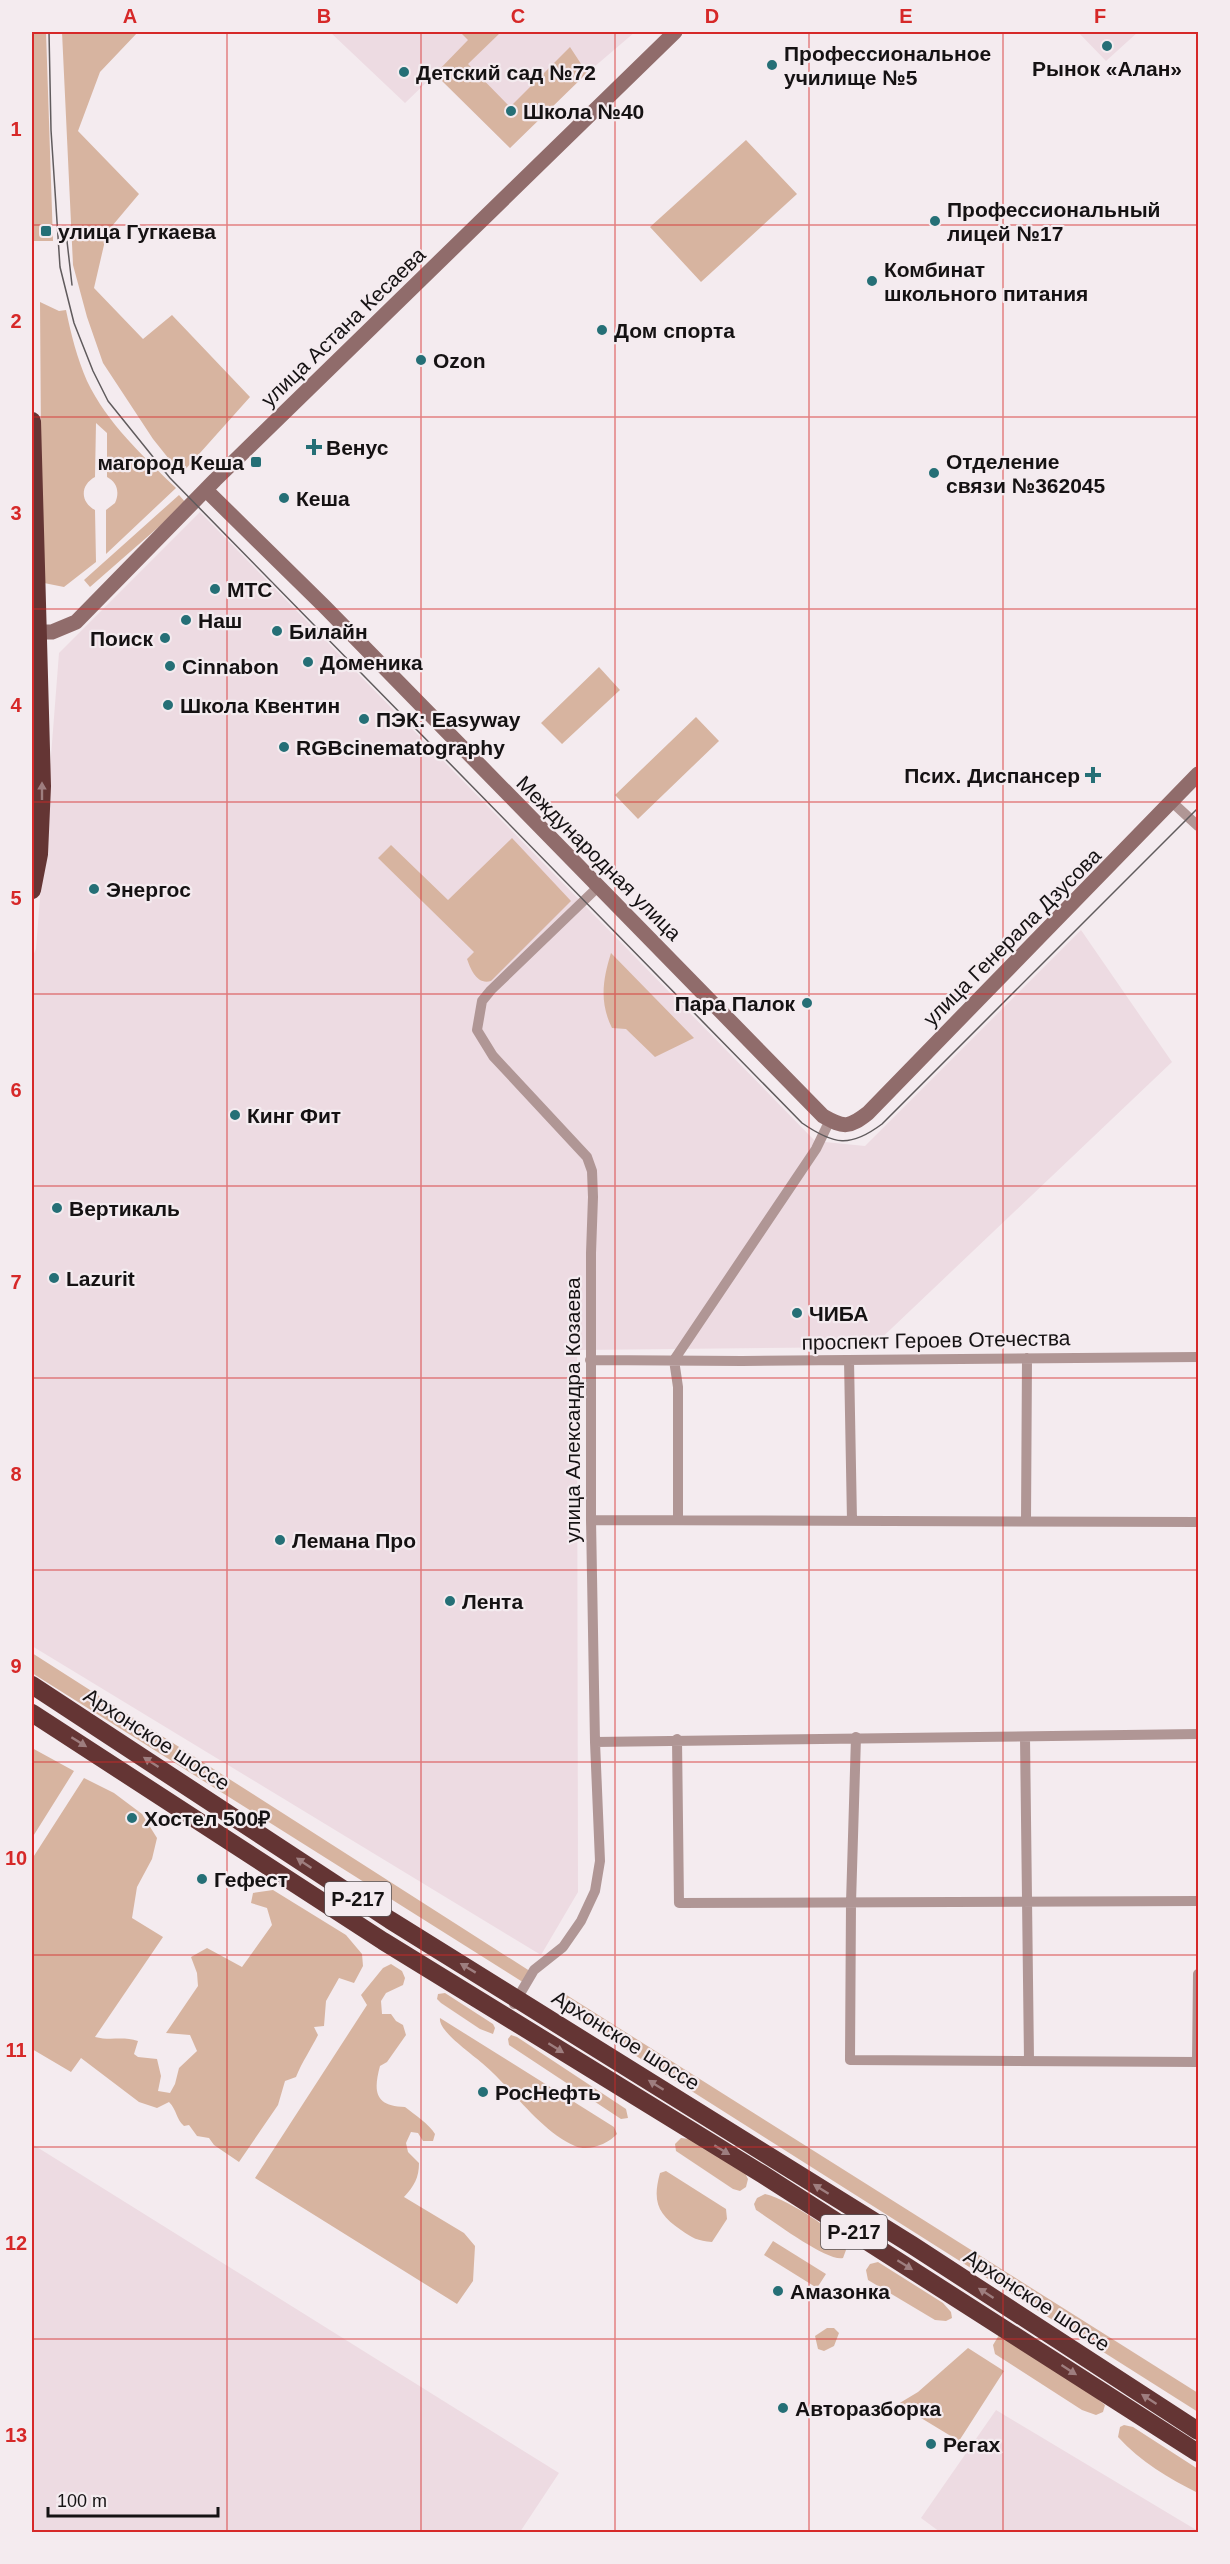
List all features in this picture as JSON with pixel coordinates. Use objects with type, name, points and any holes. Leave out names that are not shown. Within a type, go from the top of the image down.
[{"type":"highway","points":[[32,421],[35,632],[42,818],[39,854],[32,890]]},
{"type":"highway","name":"Архонское шоссе","points":[[32,1685],[390,1920],[912,2246],[1198,2431]]},
{"type":"highway","name":"Архонское шоссе","points":[[32,1713],[383,1941],[812,2206],[1198,2452]]},
{"type":"street","name":"улица Астана Кесаева","points":[[35,632],[52,632],[76,622],[206,490],[675,32]]},
{"type":"street","name":"Международная улица","points":[[206,490],[324,606],[735,1028],[823,1116],[830,1120]]},
{"type":"street","name":"улица Генерала Дзусова","points":[[830,1120],[842,1126],[852,1124],[868,1113],[1173,803],[1198,774]]},
{"type":"street","points":[[1173,803],[1198,826]]},
{"type":"street","name":"улица Александра Козаева","points":[[506,2017],[534,1970],[563,1947],[581,1922],[595,1891],[600,1861],[595,1742],[591,1520],[590,1360],[593,1197],[587,1156],[493,1056],[477,1030],[482,1001],[491,990],[599,886]]},
{"type":"street","points":[[678,1520],[678,1387],[674,1360],[816,1149],[830,1120]]},
{"type":"street","name":"проспект Героев Отечества","points":[[590,1360],[1198,1357]]},
{"type":"street","points":[[1026,1521],[1028,1358]]},
{"type":"street","points":[[849,1360],[852,1521]]},
{"type":"street","points":[[591,1520],[1198,1522]]},
{"type":"street","points":[[595,1742],[677,1739],[1025,1738],[1198,1734]]},
{"type":"street","points":[[856,1737],[850,1903],[850,2060],[1198,2062],[1198,1974]]},
{"type":"street","points":[[1025,1738],[1029,2060]]},
{"type":"street","points":[[677,1739],[679,1903],[1198,1901]]},
{"type":"shaded area","points":[[32,32],[46,32],[53,241],[32,241]]},
{"type":"shaded area","points":[[62,32],[138,32],[100,72],[78,131],[139,194],[107,232],[94,288],[143,339],[172,315],[250,397],[183,472],[173,464],[153,439],[103,363],[87,317],[73,265]]},
{"type":"shaded area","name":"Школа №40","points":[[330,32],[635,32],[587,73],[510,148],[435,74],[405,103]]},
{"type":"shaded area","points":[[460,32],[501,32],[468,64],[510,107],[570,47],[587,73],[510,148],[435,74],[468,40]]},
{"type":"shaded area","name":"Рынок «Алан»","points":[[1078,32],[1138,32],[1106,61]]},
{"type":"shaded area","points":[[746,140],[797,194],[701,282],[650,227]]},
{"type":"shaded area","points":[[40,302],[59,311],[66,310],[80,364],[95,396],[115,425],[176,488],[106,554],[106,510],[115,503],[117,491],[113,482],[107,477],[107,433],[96,423],[95,477],[84,489],[84,498],[95,510],[96,562],[64,587],[44,583],[42,580]]},
{"type":"shaded area","points":[[179,495],[186,503],[90,587],[84,580]]},
{"type":"shaded area","points":[[200,512],[815,1141],[865,1146],[1081,930],[1172,1062],[872,1347],[577,1350],[578,1892],[541,1955],[32,1646],[32,958],[36,949],[59,653]]},
{"type":"shaded area","points":[[599,667],[620,690],[562,744],[541,723]]},
{"type":"shaded area","points":[[696,717],[719,741],[638,819],[615,795]]},
{"type":"shaded area","points":[[512,838],[571,901],[491,981],[486,982],[475,976],[467,959],[474,952],[378,858],[391,845],[448,900]]},
{"type":"shaded area","points":[[611,953],[694,1038],[655,1057],[626,1029],[612,1028],[604,1000],[606,972]]},
{"type":"shaded area","points":[[32,1653],[536,1975],[529,1986],[32,1673]]},
{"type":"shaded area","points":[[32,1748],[74,1771],[32,1838]]},
{"type":"shaded area","points":[[84,1778],[114,1793],[142,1814],[157,1838],[152,1859],[137,1887],[132,1918],[163,1937],[95,2037],[138,2041],[134,2054],[138,2057],[157,2059],[161,2076],[158,2091],[170,2093],[179,2068],[197,2051],[190,2035],[166,2033],[198,1986],[197,1973],[191,1957],[207,1948],[242,1967],[272,1925],[267,1908],[251,1903],[253,1893],[273,1890],[346,1935],[362,1954],[363,1966],[354,1983],[339,1978],[326,2001],[324,2026],[314,2027],[318,2035],[296,2077],[285,2081],[278,2105],[239,2162],[214,2145],[209,2138],[197,2136],[189,2125],[184,2126],[169,2102],[157,2108],[139,2102],[81,2058],[71,2072],[32,2049],[32,1859]]},
{"type":"shaded area","points":[[391,1964],[402,1971],[405,1978],[403,1985],[386,1993],[381,2001],[382,2014],[391,2014],[403,2025],[406,2035],[387,2062],[380,2066],[377,2090],[379,2096],[387,2104],[405,2107],[426,2123],[435,2134],[433,2141],[423,2141],[418,2133],[411,2132],[406,2143],[408,2152],[419,2163],[419,2168],[415,2182],[404,2197],[464,2233],[475,2246],[473,2281],[457,2304],[255,2178],[367,2005],[361,1995],[383,1968]]},
{"type":"shaded area","points":[[445,1993],[493,2024],[495,2028],[493,2034],[480,2029],[441,2003],[437,1999],[438,1994]]},
{"type":"shaded area","points":[[565,1994],[1198,2393],[1198,2412],[559,2007]]},
{"type":"shaded area","points":[[440,2018],[614,2127],[617,2134],[603,2144],[586,2148],[580,2148],[562,2139],[538,2119],[493,2073],[456,2042],[444,2029]]},
{"type":"shaded area","points":[[511,2035],[626,2109],[628,2118],[621,2119],[509,2045],[508,2039]]},
{"type":"shaded area","points":[[681,2138],[690,2139],[745,2173],[748,2179],[746,2187],[740,2191],[733,2189],[676,2151],[675,2144]]},
{"type":"shaded area","points":[[32,2144],[559,2473],[520,2532],[32,2532]]},
{"type":"shaded area","points":[[666,2171],[726,2209],[727,2219],[712,2242],[699,2240],[689,2235],[662,2213],[657,2200],[657,2192],[660,2173]]},
{"type":"shaded area","points":[[765,2194],[797,2208],[823,2225],[842,2242],[846,2250],[843,2258],[825,2254],[756,2210],[754,2204],[757,2198]]},
{"type":"shaded area","points":[[773,2241],[826,2274],[817,2288],[764,2255]]},
{"type":"shaded area","points":[[878,2262],[943,2303],[951,2312],[952,2318],[946,2321],[935,2320],[868,2280],[866,2270],[870,2264]]},
{"type":"shaded area","points":[[827,2328],[834,2328],[839,2333],[834,2346],[824,2351],[818,2349],[815,2336]]},
{"type":"shaded area","points":[[999,2335],[1089,2392],[1105,2405],[1103,2412],[1096,2415],[1082,2410],[995,2354],[993,2345]]},
{"type":"shaded area","points":[[968,2348],[1004,2371],[959,2441],[898,2404],[918,2392]]},
{"type":"shaded area","points":[[996,2410],[1198,2532],[940,2532],[921,2518]]},
{"type":"shaded area","points":[[1124,2425],[1133,2427],[1198,2469],[1198,2493],[1155,2469],[1127,2446],[1118,2437],[1120,2427]]},
{"type":"tram line","points":[[49,32],[51,130],[60,267],[74,323],[108,401],[170,478],[802,1123],[824,1136],[842,1141],[860,1137],[882,1124],[1198,808]]},
{"type":"tram line","points":[[67,241],[72,285]]},
{"type":"place","name":"Рынок «Алан»","points":[[1107,46]]},
{"type":"place","name":"Профессиональное училище №5","points":[[772,65]]},
{"type":"place","name":"Детский сад №72","points":[[404,72]]},
{"type":"place","name":"Школа №40","points":[[511,111]]},
{"type":"place","name":"Профессиональный лицей №17","points":[[935,221]]},
{"type":"place","name":"улица Гугкаева","points":[[46,231]]},
{"type":"place","name":"Комбинат школьного питания","points":[[872,281]]},
{"type":"place","name":"Дом спорта","points":[[602,330]]},
{"type":"place","name":"Ozon","points":[[421,360]]},
{"type":"place","name":"Венус","points":[[314,447]]},
{"type":"place","name":"магород Кеша","points":[[256,462]]},
{"type":"place","name":"Отделение связи №362045","points":[[934,473]]},
{"type":"place","name":"Кеша","points":[[284,498]]},
{"type":"place","name":"МТС","points":[[215,589]]},
{"type":"place","name":"Наш","points":[[186,620]]},
{"type":"place","name":"Билайн","points":[[277,631]]},
{"type":"place","name":"Поиск","points":[[165,638]]},
{"type":"place","name":"Доменика","points":[[308,662]]},
{"type":"place","name":"Cinnabon","points":[[170,666]]},
{"type":"place","name":"Школа Квентин","points":[[168,705]]},
{"type":"place","name":"ПЭК: Easyway","points":[[364,719]]},
{"type":"place","name":"RGBcinematography","points":[[284,747]]},
{"type":"place","name":"Псих. Диспансер","points":[[1093,775]]},
{"type":"place","name":"Энергос","points":[[94,889]]},
{"type":"place","name":"Пара Палок","points":[[807,1003]]},
{"type":"place","name":"Кинг Фит","points":[[235,1115]]},
{"type":"place","name":"Вертикаль","points":[[57,1208]]},
{"type":"place","name":"Lazurit","points":[[54,1278]]},
{"type":"place","name":"ЧИБА","points":[[797,1313]]},
{"type":"place","name":"Лемана Про","points":[[280,1540]]},
{"type":"place","name":"Лента","points":[[450,1601]]},
{"type":"place","name":"Хостел 500₽","points":[[132,1818]]},
{"type":"place","name":"Гефест","points":[[202,1879]]},
{"type":"place","name":"РосНефть","points":[[483,2092]]},
{"type":"place","name":"Амазонка","points":[[778,2291]]},
{"type":"place","name":"Авторазборка","points":[[783,2408]]},
{"type":"place","name":"Регах","points":[[931,2444]]}]
